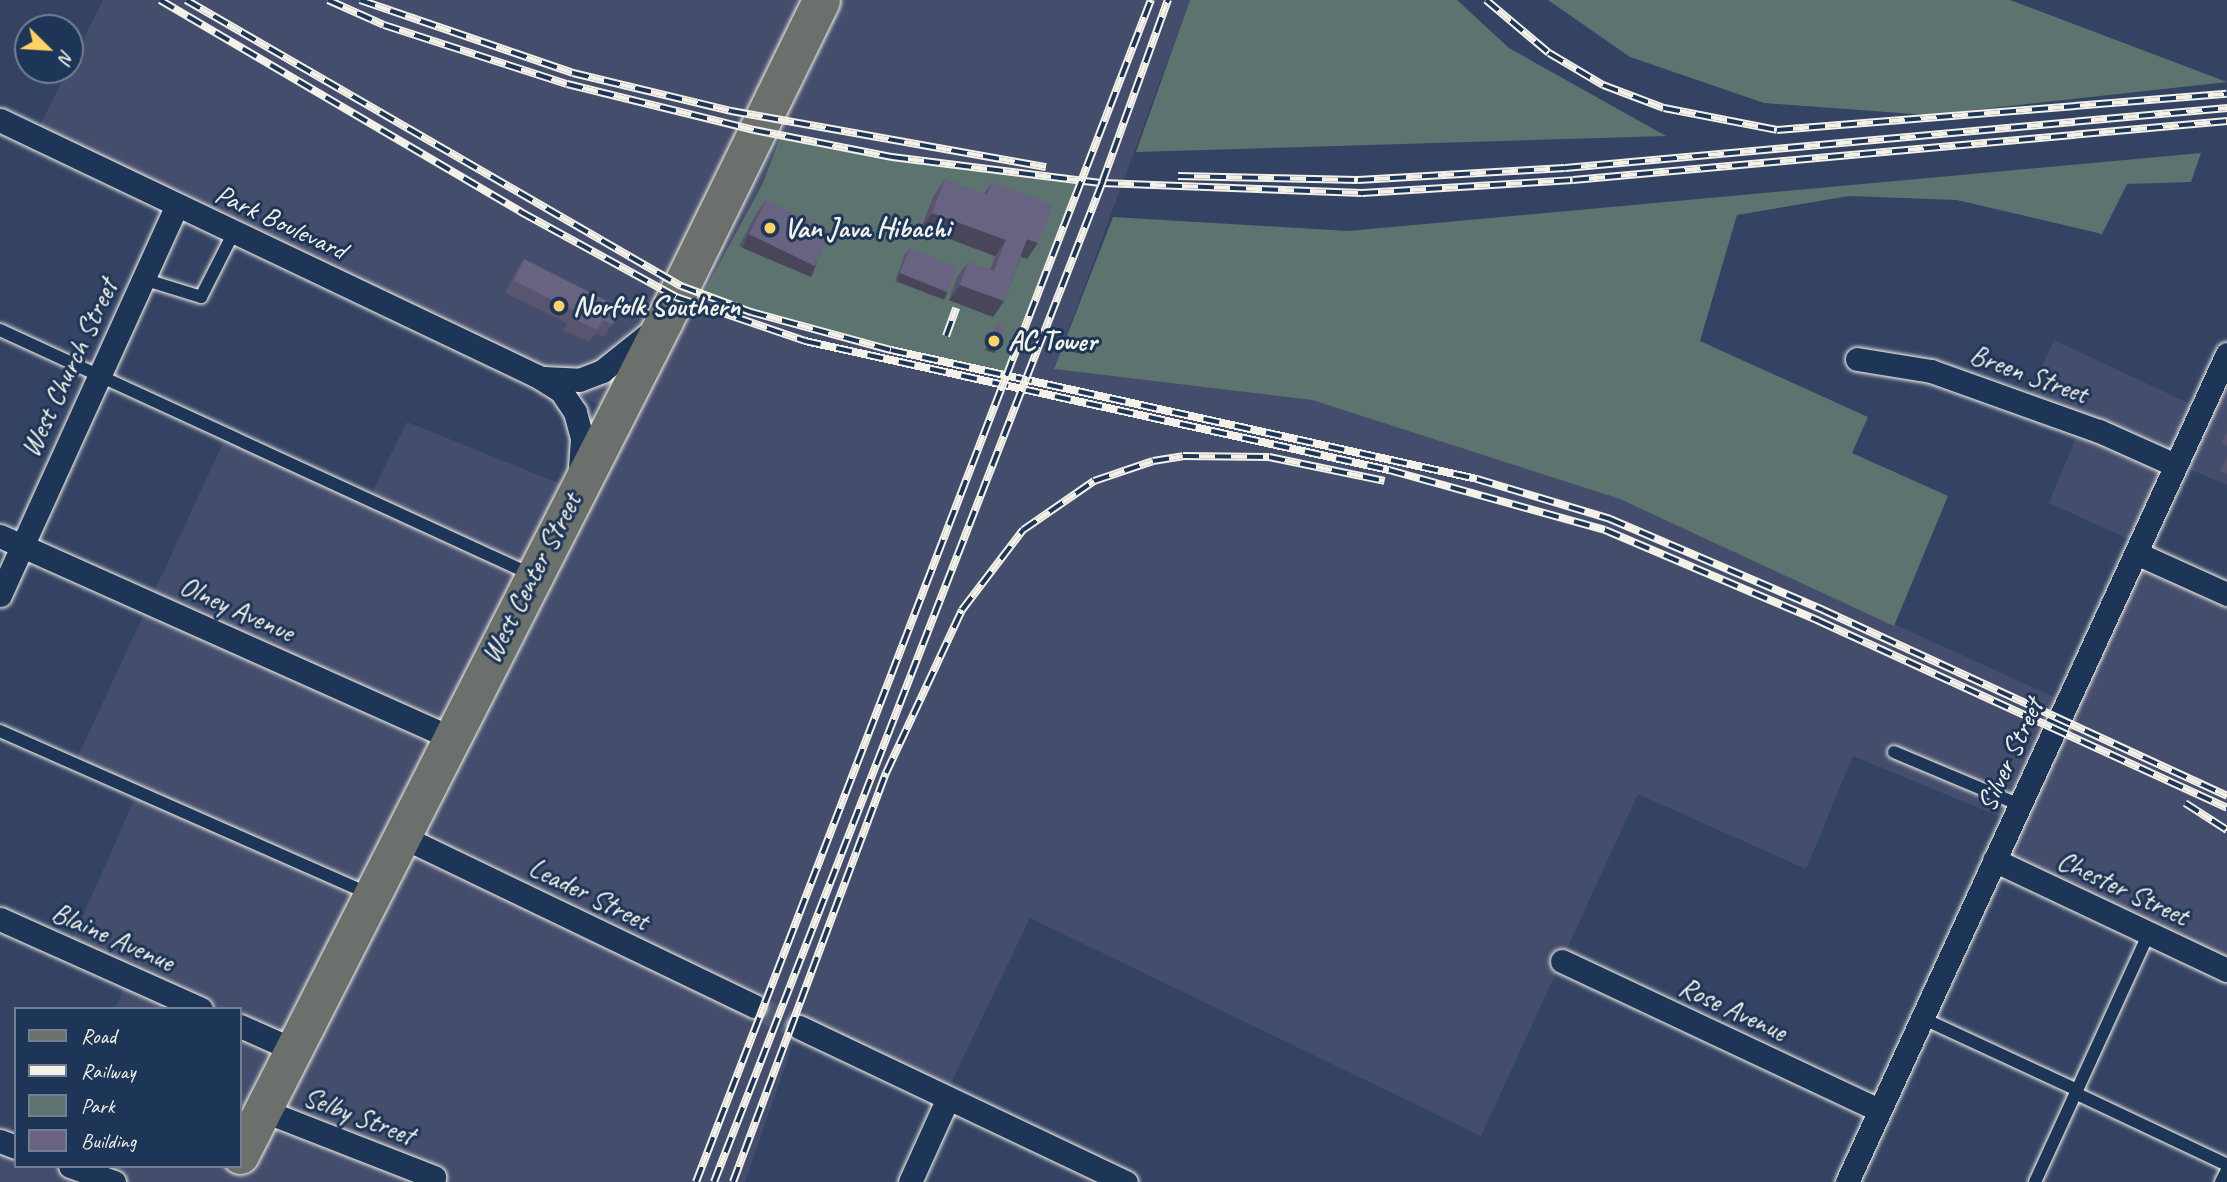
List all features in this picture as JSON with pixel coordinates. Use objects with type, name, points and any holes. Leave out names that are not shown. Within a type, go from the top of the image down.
[{"type":"main road","name":"West Center Street","points":[[242,1151],[400,835],[664,321],[821,0]]},
{"type":"street","name":"Park Boulevard","points":[[0,120],[537,376],[561,391],[579,424],[583,458],[576,490]]},
{"type":"street","name":"West Church Street","points":[[0,595],[177,205]]},
{"type":"street","name":"Park Boulevard","points":[[537,376],[579,380],[602,371],[664,321]]},
{"type":"street","name":"Silver Street","points":[[1854,1180],[1879,1110],[2227,354]]},
{"type":"street","name":"Breen Street","points":[[1857,359],[1931,370],[2099,431],[2175,466]]},
{"type":"street","name":"Olney Avenue","points":[[0,536],[450,737]]},
{"type":"street","points":[[2136,553],[2227,594]]},
{"type":"street","name":"Leader Street","points":[[400,835],[754,1006]]},
{"type":"street","name":"Chester Street","points":[[1994,860],[2227,970]]},
{"type":"street","name":"Blaine Avenue","points":[[0,919],[197,1007]]},
{"type":"street","name":"Rose Avenue","points":[[1562,961],[1879,1110]]},
{"type":"street","points":[[242,1027],[292,1049]]},
{"type":"street","points":[[799,1027],[948,1098],[1078,1172],[1126,1182]]},
{"type":"street","points":[[910,1182],[948,1098]]},
{"type":"street","name":"Selby Street","points":[[262,1110],[434,1177]]},
{"type":"street","points":[[76,1168],[114,1182]]},
{"type":"lane","points":[[143,279],[201,297],[234,232]]},
{"type":"lane","points":[[0,330],[533,575]]},
{"type":"lane","points":[[0,731],[370,894]]},
{"type":"lane","points":[[1894,751],[2020,805]]},
{"type":"lane","points":[[2035,1182],[2149,933]]},
{"type":"lane","points":[[1922,1018],[2227,1165]]},
{"type":"lane","points":[[2221,1182],[2227,1170]]},
{"type":"shaded area","points":[[103,0],[1190,0],[1054,369],[1312,400],[1620,499],[2067,703],[2136,563],[2227,599],[2227,981],[1994,873],[2013,822],[1853,756],[1806,869],[1638,794],[1481,1136],[1030,918],[949,1087],[801,1020],[745,1182],[0,1182],[0,1142],[14,1147],[14,1168],[242,1168],[242,1007],[116,1007],[127,981],[66,954],[139,789],[75,763],[228,432],[370,497],[407,422],[576,490],[616,413],[36,133],[61,84],[84,84],[84,38]]},
{"type":"shaded area","points":[[2054,340],[2203,410],[2227,357],[2227,485],[2182,466],[2144,546],[2049,503],[2080,428],[2025,405]]},
{"type":"green space","points":[[1190,0],[1457,0],[1509,48],[1666,136],[1136,152]]},
{"type":"green space","points":[[1548,0],[2010,0],[2227,82],[1928,115],[1764,103],[1630,57]]},
{"type":"green space","points":[[781,135],[892,157],[1083,182],[1007,376],[810,329],[703,294],[763,183]]},
{"type":"green space","points":[[2201,153],[2191,182],[2127,184],[2102,234],[1957,200],[1849,196],[1737,215],[1700,341],[1868,417],[1852,453],[1948,496],[1894,626],[1620,499],[1312,400],[1054,369],[1113,217],[1348,231]]},
{"type":"building","points":[[945,179],[987,195],[992,182],[1053,205],[1038,243],[1027,239],[1004,301],[960,285],[968,262],[994,271],[1006,240],[932,213]]},
{"type":"building","points":[[766,200],[832,232],[815,266],[749,234]]},
{"type":"building","points":[[910,248],[957,267],[947,292],[900,273]]},
{"type":"building","points":[[524,259],[621,308],[612,325],[603,320],[597,330],[572,318],[575,311],[514,281]]},
{"type":"building","name":"AC Tower","points":[[996,324],[1006,328],[997,349],[988,346]]},
{"type":"tunnel","points":[[754,1006],[799,1027]]},
{"type":"railway","points":[[160,0],[521,212],[676,297],[805,341],[1389,470],[1605,530],[1819,621],[2227,808]]},
{"type":"railway","points":[[186,0],[681,286],[751,312],[891,350],[1477,479],[1610,519],[1823,610],[2227,796]]},
{"type":"railway","points":[[328,0],[384,25],[567,84],[754,130],[892,157],[1102,183],[1362,193],[1573,180],[2227,121]]},
{"type":"railway","points":[[360,0],[573,73],[731,111],[1046,167]]},
{"type":"railway","points":[[696,1182],[1151,0]]},
{"type":"railway","points":[[714,1182],[1102,183],[1168,0]]},
{"type":"railway","points":[[1486,0],[1549,53],[1603,85],[1664,108],[1777,130],[2227,94]]},
{"type":"railway","points":[[1178,176],[1358,180],[1565,168],[2227,108]]},
{"type":"railway","points":[[946,336],[956,308]]},
{"type":"railway","points":[[733,1182],[886,773],[962,610],[1023,530],[1094,481],[1153,461],[1183,456],[1269,457],[1385,481]]},
{"type":"railway","points":[[2185,803],[2227,830]]},
{"type":"place","name":"Van Java Hibachi","points":[[770,228]]},
{"type":"place","name":"Norfolk Southern","points":[[559,306]]},
{"type":"place","name":"AC Tower","points":[[994,341]]}]
